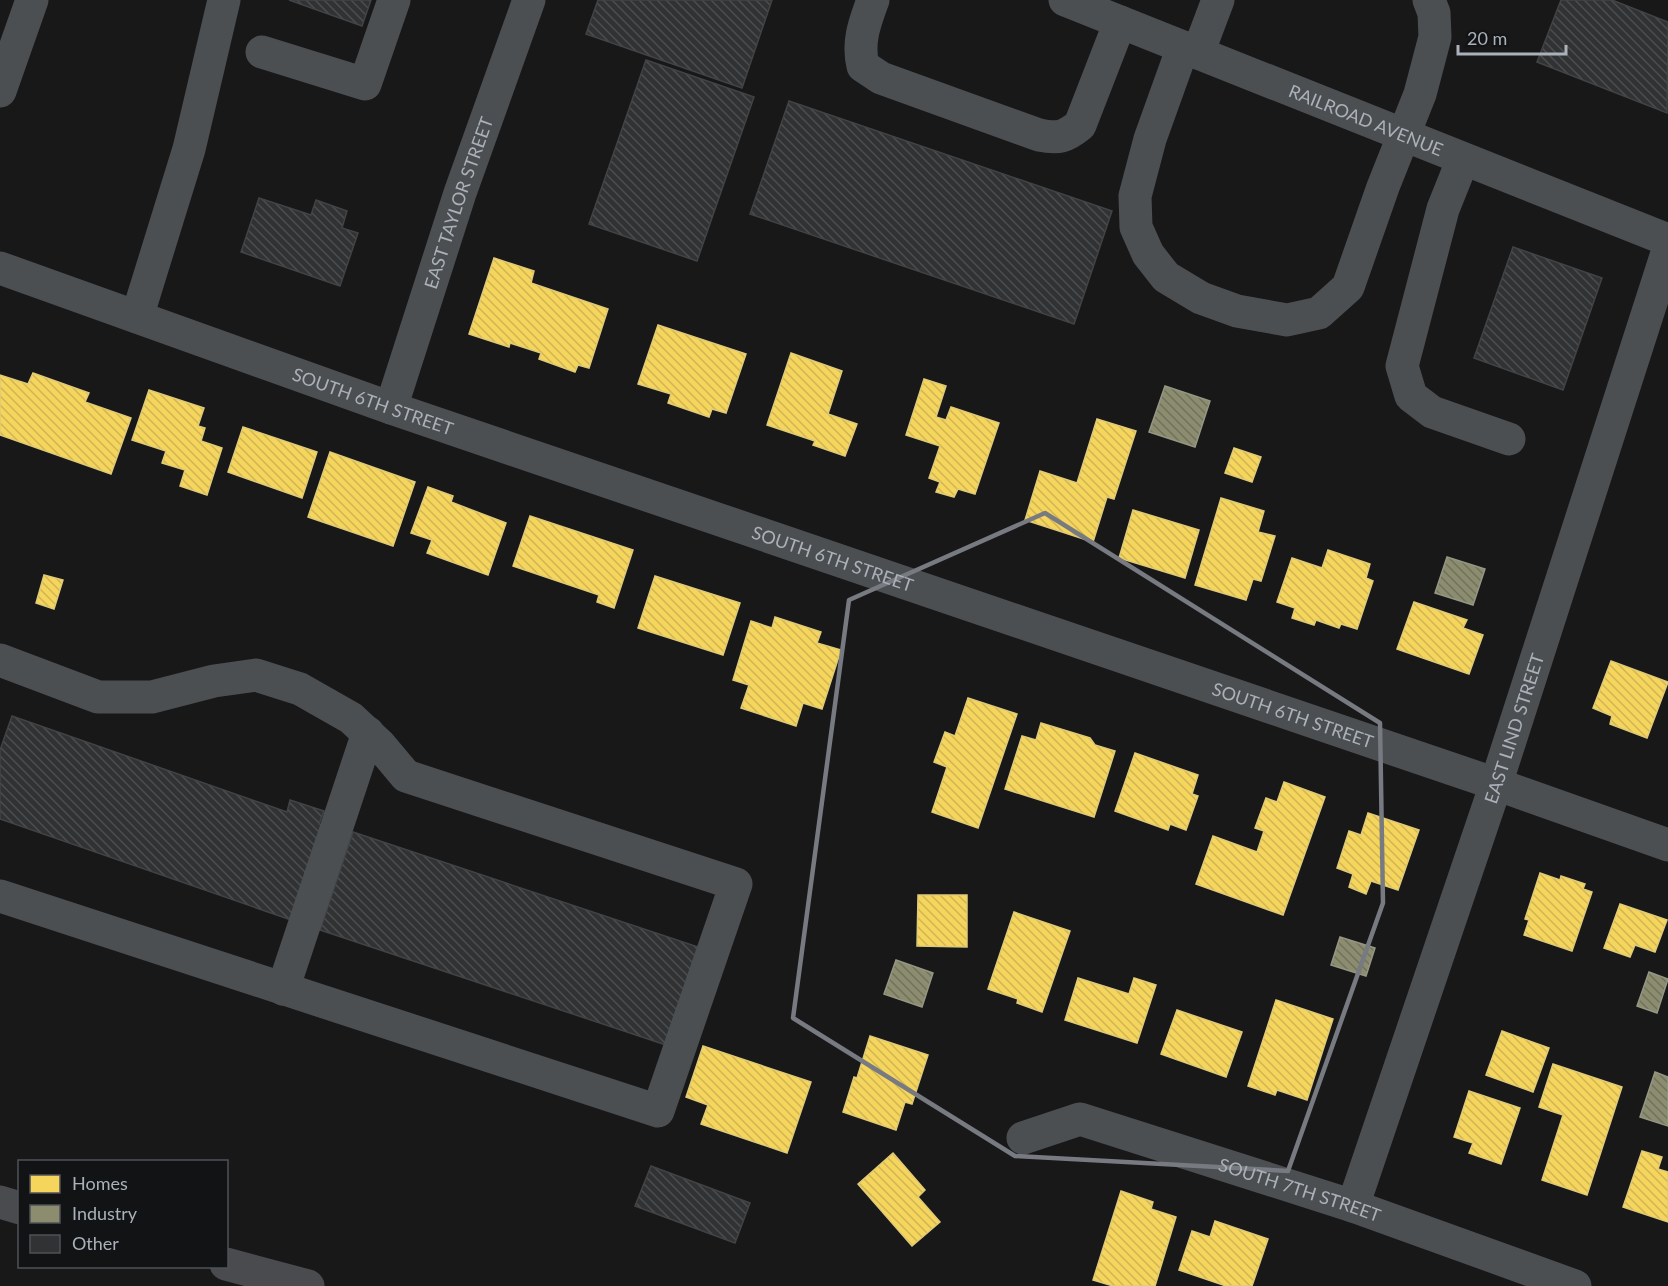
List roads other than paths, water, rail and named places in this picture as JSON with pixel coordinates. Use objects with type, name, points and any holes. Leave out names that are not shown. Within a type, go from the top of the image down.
[{"type":"highway","points":[[0,1203],[18,1208]]},
{"type":"highway","points":[[228,1265],[308,1286]]},
{"type":"street","points":[[0,92],[32,0]]},
{"type":"street","points":[[137,317],[189,149],[224,0]]},
{"type":"street","points":[[262,52],[365,84],[394,0]]},
{"type":"street","name":"EAST TAYLOR STREET","points":[[391,408],[460,193],[529,0]]},
{"type":"street","points":[[873,0],[862,32],[860,54],[863,66],[881,78],[1053,138],[1068,135],[1080,125],[1120,22]]},
{"type":"street","points":[[1218,0],[1161,105],[1135,196],[1136,227],[1148,254],[1166,277],[1201,298],[1236,311],[1287,320],[1319,313],[1348,287],[1420,94],[1435,37],[1434,13],[1429,0]]},
{"type":"street","name":"RAILROAD AVENUE","points":[[1071,1],[1668,240]]},
{"type":"street","points":[[1463,159],[1443,209],[1402,366],[1411,396],[1432,412],[1509,439]]},
{"type":"street","name":"EAST LIND STREET","points":[[1353,1206],[1496,784],[1668,250]]},
{"type":"street","name":"SOUTH 6TH STREET","points":[[0,268],[391,408],[1496,784],[1668,845]]},
{"type":"street","points":[[0,660],[98,697],[152,697],[214,681],[256,675],[300,689],[351,718],[368,733],[406,776],[736,884],[658,1111],[0,896]]},
{"type":"street","points":[[283,989],[368,733]]},
{"type":"street","name":"SOUTH 7TH STREET","points":[[1023,1138],[1080,1119],[1353,1206],[1575,1286]]}]
